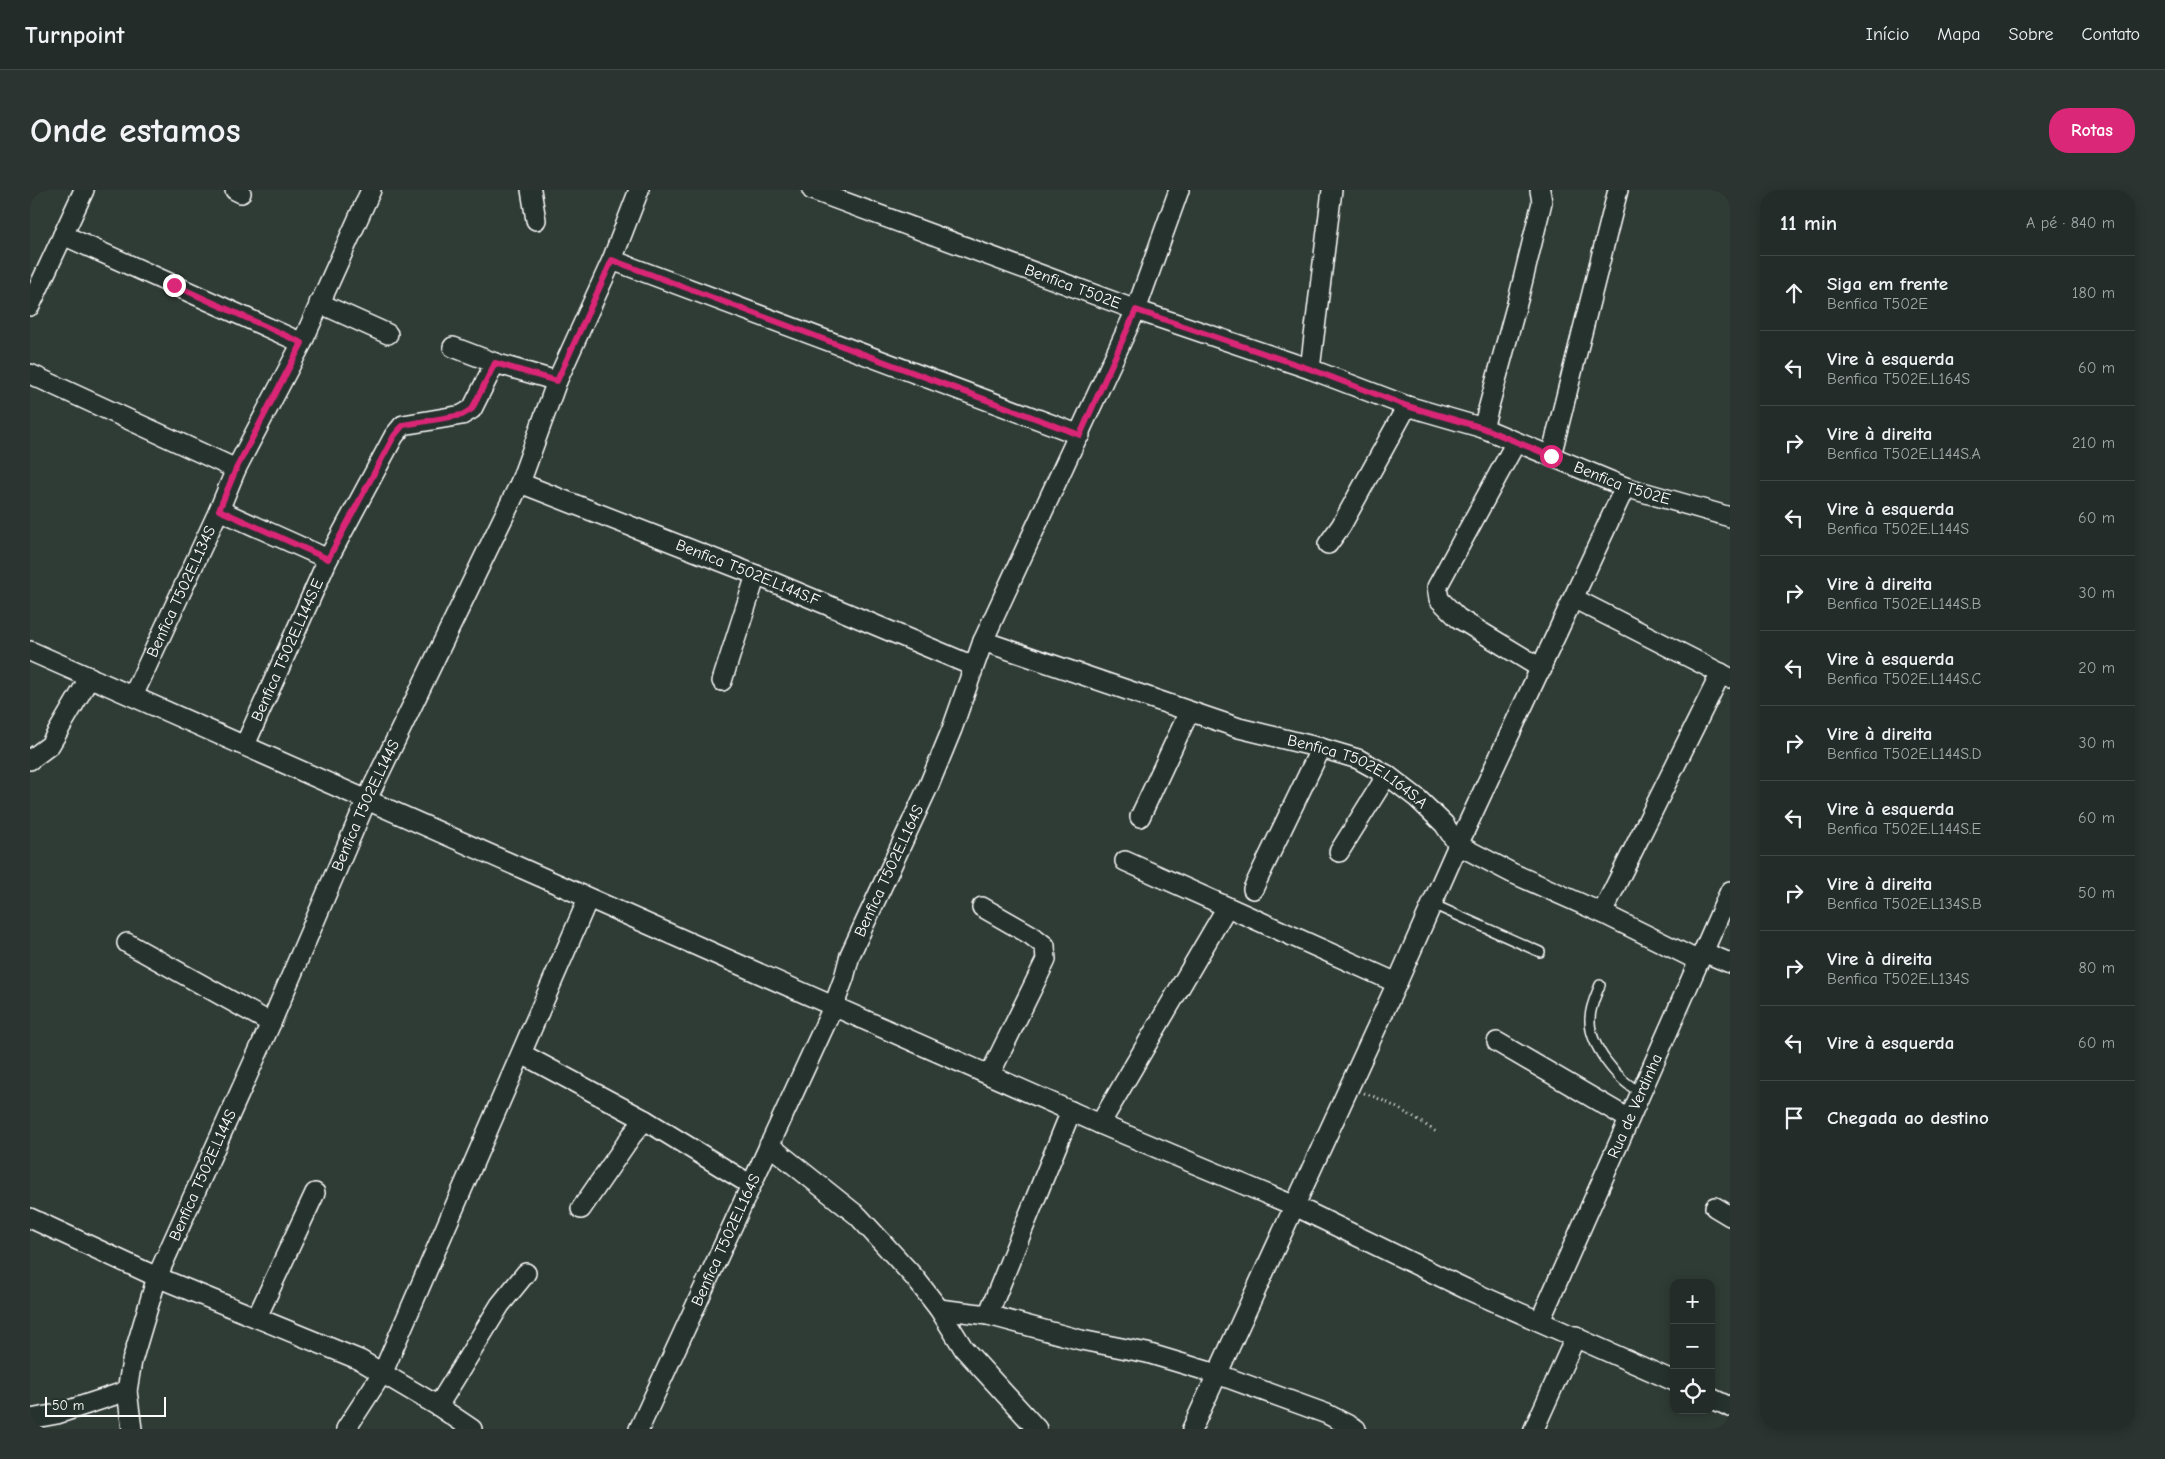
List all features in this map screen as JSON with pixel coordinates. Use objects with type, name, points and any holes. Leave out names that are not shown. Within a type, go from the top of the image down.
[{"type":"street","points":[[30,306],[84,190]]},
{"type":"street","name":"Benfica T502E.L134S","points":[[133,696],[236,469],[302,343],[371,190]]},
{"type":"street","points":[[530,190],[536,220]]},
{"type":"street","name":"Benfica T502E.L144S","points":[[132,1429],[126,1391],[132,1362],[157,1277],[271,1023],[367,799],[520,483],[557,381],[612,260],[639,190]]},
{"type":"street","name":"Benfica T502E","points":[[812,190],[1136,310],[1310,369],[1407,406],[1483,428],[1625,487],[1730,517]]},
{"type":"street","name":"Benfica T502E.L164S","points":[[639,1429],[834,1005],[850,955],[929,785],[952,729],[983,641],[1080,435],[1136,310],[1179,190]]},
{"type":"street","points":[[1310,369],[1332,190]]},
{"type":"street","points":[[1483,428],[1542,202],[1540,190]]},
{"type":"street","points":[[1551,456],[1618,190]]},
{"type":"street","points":[[63,235],[302,343]]},
{"type":"street","points":[[612,260],[1080,435]]},
{"type":"street","points":[[319,303],[388,334]]},
{"type":"street","points":[[453,347],[495,363],[557,381]]},
{"type":"street","name":"Benfica T502E.L144S.E","points":[[245,745],[328,559],[394,436],[403,425],[462,415],[472,409],[495,363]]},
{"type":"street","points":[[30,374],[236,469]]},
{"type":"street","points":[[1328,544],[1341,526],[1407,406]]},
{"type":"street","points":[[1516,442],[1437,587],[1439,599],[1458,618],[1542,669]]},
{"type":"street","name":"Benfica T502E.L144S.F","points":[[520,483],[756,575],[973,666]]},
{"type":"street","points":[[1192,1429],[1296,1206],[1458,845],[1542,669],[1625,487]]},
{"type":"street","points":[[219,510],[328,559]]},
{"type":"street","points":[[722,681],[756,575]]},
{"type":"street","points":[[1573,598],[1726,676],[1602,913]]},
{"type":"street","name":"Benfica T502E.L164S.A","points":[[983,641],[1239,728],[1358,759],[1387,775],[1417,798],[1444,824],[1458,845],[1512,873],[1602,913],[1701,956],[1730,964]]},
{"type":"street","points":[[30,651],[1100,1124],[1296,1206],[1466,1289],[1670,1379]]},
{"type":"street","points":[[30,760],[50,745],[90,677]]},
{"type":"street","points":[[1140,817],[1189,712]]},
{"type":"street","points":[[1253,889],[1321,748]]},
{"type":"street","points":[[1339,852],[1387,775]]},
{"type":"street","points":[[1125,861],[1397,983]]},
{"type":"street","name":"Rua de Verdinha","points":[[1540,1321],[1730,890]]},
{"type":"street","points":[[346,1429],[383,1372],[588,899]]},
{"type":"street","points":[[982,906],[1031,935],[1045,946],[1046,960],[990,1074]]},
{"type":"street","points":[[1100,1124],[1227,906]]},
{"type":"street","points":[[127,943],[271,1023]]},
{"type":"street","points":[[1497,1042],[1629,1119]]},
{"type":"street","points":[[522,1054],[645,1120],[751,1185]]},
{"type":"street","points":[[988,1315],[1071,1111]]},
{"type":"street","points":[[581,1209],[632,1135],[645,1120]]},
{"type":"street","points":[[769,1146],[858,1216],[915,1278],[939,1309],[964,1349],[1037,1429]]},
{"type":"street","points":[[257,1317],[315,1193]]},
{"type":"street","points":[[30,1218],[157,1277],[360,1360],[383,1372],[472,1429]]},
{"type":"street","points":[[438,1406],[500,1305],[526,1273]]},
{"type":"street","points":[[939,1309],[988,1315],[1081,1340],[1147,1353],[1217,1374],[1324,1422],[1356,1429]]},
{"type":"street","points":[[1534,1429],[1576,1336]]},
{"type":"street","points":[[30,1419],[57,1414],[126,1391]]},
{"type":"street","points":[[1715,1400],[1730,1407]]},
{"type":"lane","points":[[1432,904],[1540,952]]},
{"type":"lane","points":[[1600,985],[1590,1018],[1592,1035],[1614,1072],[1630,1088],[1641,1092]]},
{"type":"path","points":[[1349,1088],[1378,1098],[1438,1133]]},
{"type":"route","points":[[174,285],[302,343],[236,469],[219,510],[328,559],[394,436],[403,425],[462,415],[472,409],[495,363],[557,381],[612,260],[1080,435],[1136,310],[1310,369],[1407,406],[1483,428],[1551,456]]}]
